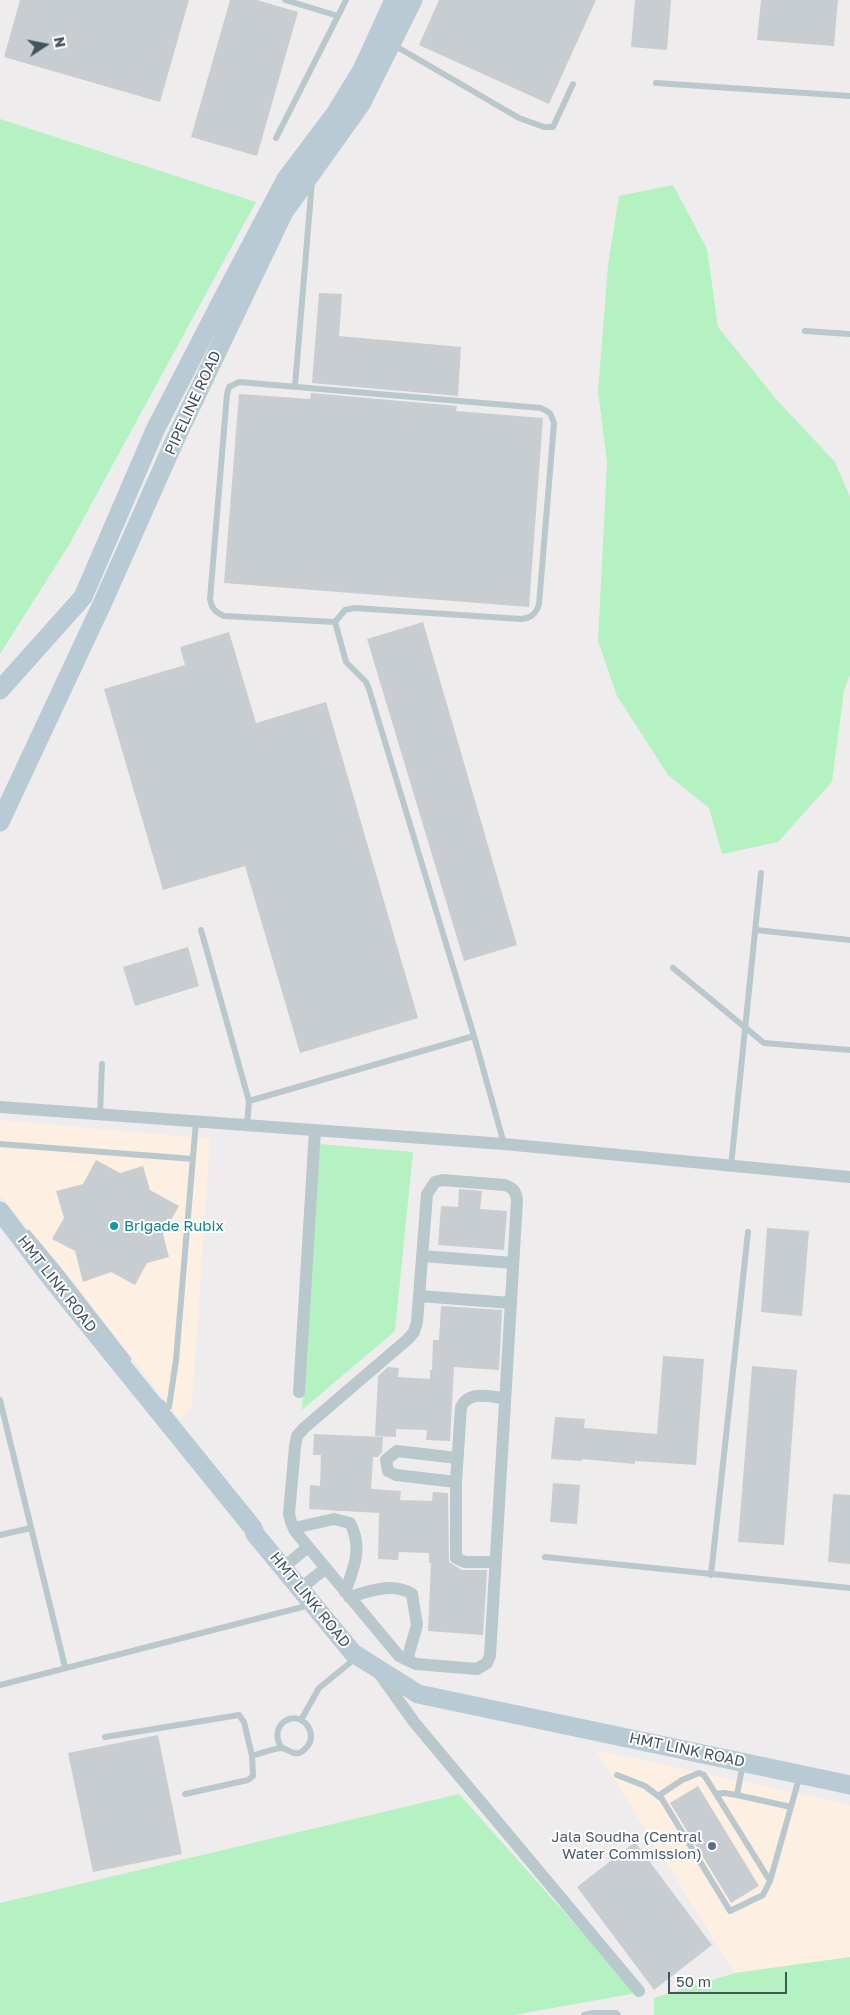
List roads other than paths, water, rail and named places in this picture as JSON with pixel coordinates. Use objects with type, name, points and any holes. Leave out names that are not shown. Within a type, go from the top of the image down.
[{"type":"main road","name":"PIPELINE ROAD","points":[[0,690],[83,597],[155,430],[286,179],[341,119],[361,104],[385,40],[394,0]]},
{"type":"main road","name":"PIPELINE ROAD","points":[[385,40],[413,0]]},
{"type":"main road","name":"PIPELINE ROAD","points":[[0,822],[246,289],[284,212],[313,170],[341,119]]},
{"type":"main road","name":"HMT LINK ROAD","points":[[0,1211],[55,1274],[253,1528],[255,1534],[358,1656],[418,1694],[850,1785]]},
{"type":"street","points":[[0,1107],[504,1144],[850,1177]]},
{"type":"street","points":[[299,1392],[315,1130]]},
{"type":"street","points":[[442,1180],[496,1184],[512,1188],[516,1193],[513,1263],[490,1656],[487,1663],[477,1669],[416,1664],[393,1651],[294,1528],[290,1514],[294,1446],[297,1436],[304,1428],[414,1332],[417,1322],[427,1194],[435,1182],[442,1180]]},
{"type":"street","points":[[422,1256],[513,1263]]},
{"type":"street","points":[[419,1296],[511,1303]]},
{"type":"street","points":[[495,1562],[466,1562],[456,1558],[457,1458],[461,1407],[464,1401],[474,1396],[505,1398]]},
{"type":"street","points":[[456,1482],[396,1475],[388,1471],[386,1460],[397,1452],[457,1458]]},
{"type":"street","points":[[294,1528],[334,1519],[350,1524],[356,1535],[356,1562],[347,1594]]},
{"type":"street","points":[[284,1567],[308,1546]]},
{"type":"street","points":[[301,1588],[326,1568]]},
{"type":"street","points":[[347,1594],[385,1587],[404,1589],[412,1594],[417,1625],[407,1660]]},
{"type":"street","points":[[375,1667],[414,1722],[640,1991]]},
{"type":"lane","points":[[285,0],[338,16]]},
{"type":"lane","points":[[276,138],[346,0]]},
{"type":"lane","points":[[385,40],[519,118],[544,127],[553,126],[573,84]]},
{"type":"lane","points":[[656,83],[850,96]]},
{"type":"lane","points":[[295,386],[313,170]]},
{"type":"lane","points":[[805,331],[850,334]]},
{"type":"lane","points":[[239,382],[295,386],[541,408],[550,413],[553,418],[540,604],[533,616],[521,619],[354,608],[345,610],[334,622],[224,616],[212,608],[210,599],[229,387],[239,382]]},
{"type":"lane","points":[[334,622],[346,662],[366,682],[369,689],[474,1036],[504,1144]]},
{"type":"lane","points":[[731,1166],[761,873]]},
{"type":"lane","points":[[201,930],[249,1101],[247,1125]]},
{"type":"lane","points":[[756,930],[850,940]]},
{"type":"lane","points":[[673,968],[764,1043],[850,1050]]},
{"type":"lane","points":[[249,1101],[474,1036]]},
{"type":"lane","points":[[100,1114],[102,1064]]},
{"type":"lane","points":[[160,1400],[166,1408],[169,1407],[176,1360],[196,1121]]},
{"type":"lane","points":[[0,1144],[193,1159]]},
{"type":"lane","points":[[24,1228],[55,1274]]},
{"type":"lane","points":[[711,1575],[748,1232]]},
{"type":"lane","points":[[84,1311],[130,1362]]},
{"type":"lane","points":[[0,1399],[65,1668]]},
{"type":"lane","points":[[0,1535],[31,1528]]},
{"type":"lane","points":[[545,1557],[850,1588]]},
{"type":"lane","points":[[0,1685],[313,1604]]},
{"type":"lane","points":[[301,1720],[319,1688],[358,1656]]},
{"type":"lane","points":[[105,1737],[239,1716],[242,1718],[252,1756],[252,1776],[248,1780],[185,1794]]},
{"type":"lane","points":[[290,1719],[301,1720],[309,1727],[312,1737],[308,1747],[298,1753],[282,1748],[277,1738],[280,1726],[290,1719]]},
{"type":"lane","points":[[252,1756],[282,1748]]},
{"type":"lane","points":[[738,1795],[744,1762]]},
{"type":"lane","points":[[658,1796],[682,1780],[699,1773],[704,1775],[770,1881]]},
{"type":"lane","points":[[617,1775],[645,1786],[658,1796],[730,1911],[763,1895],[770,1881],[800,1774]]},
{"type":"lane","points":[[716,1794],[724,1792],[791,1807]]},
{"type":"lane","points":[[584,2015],[616,2013],[618,2015]]},
{"type":"place","name":"Brigade Rubix","points":[[114,1226]]},
{"type":"place","name":"Jala Soudha (Central Water Commission)","points":[[712,1846]]}]
